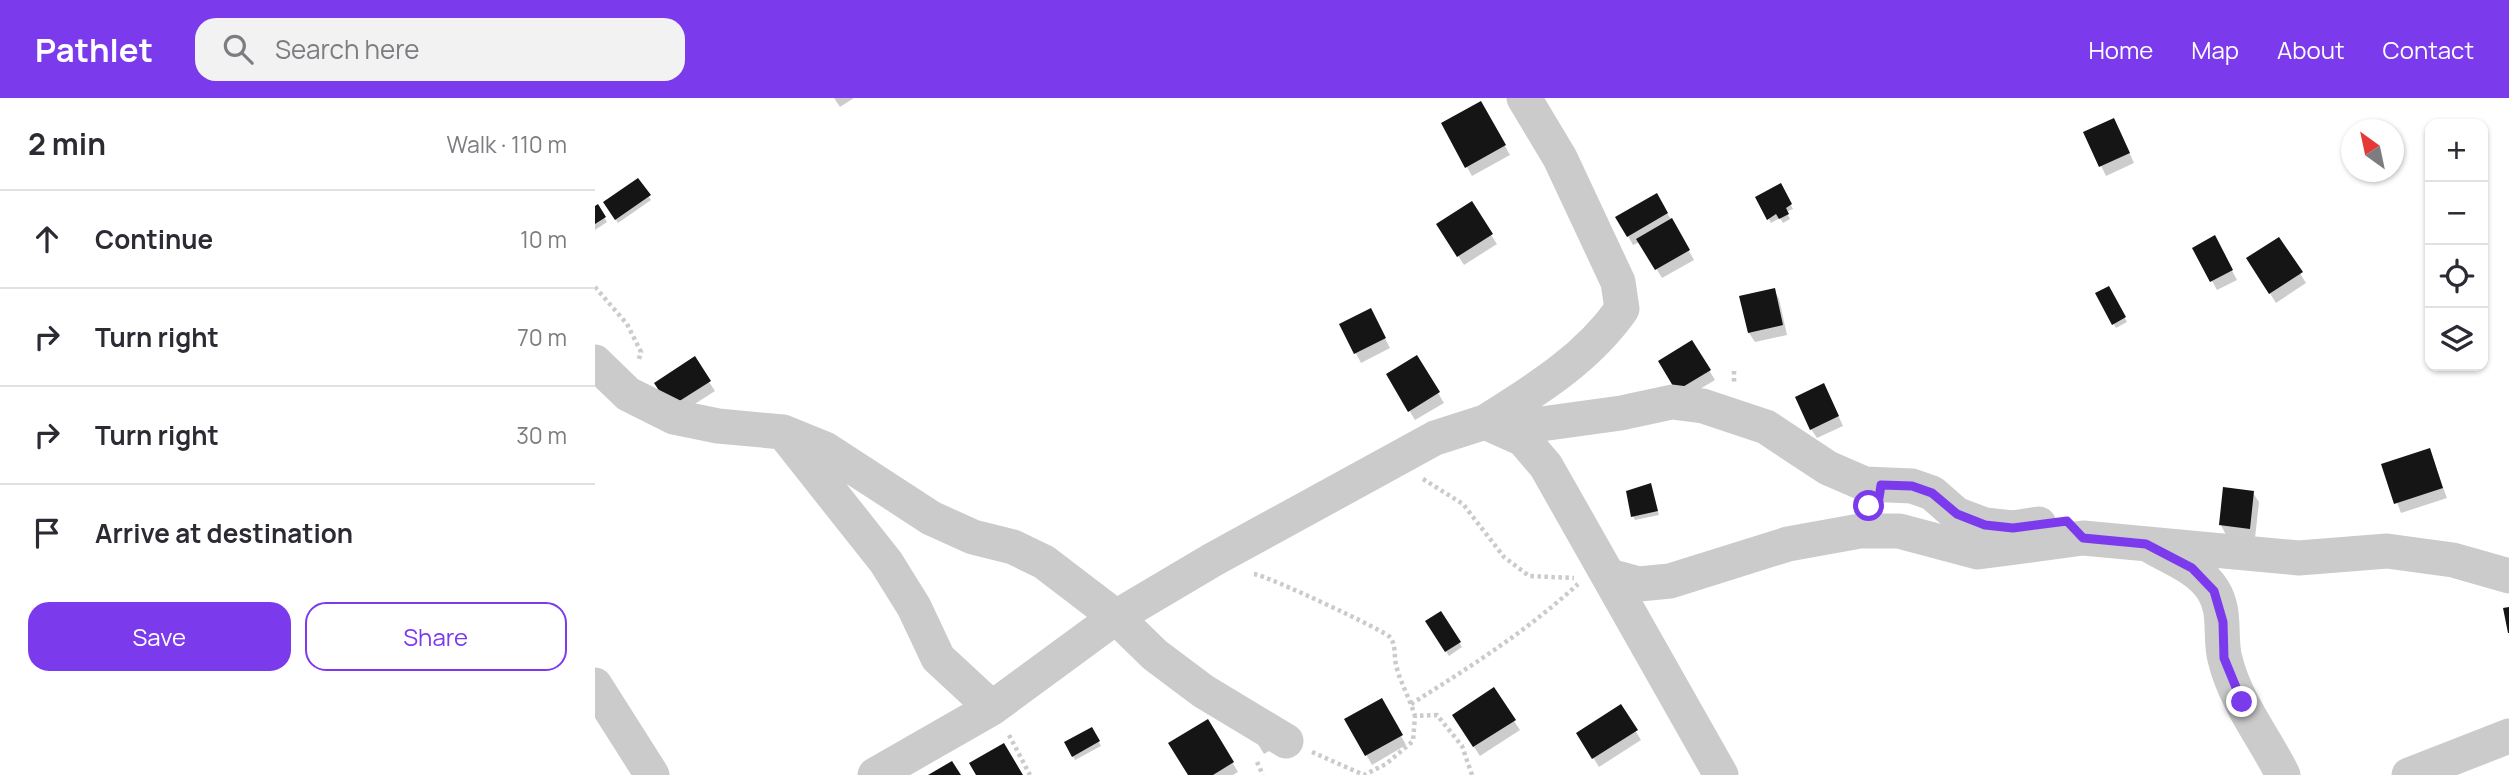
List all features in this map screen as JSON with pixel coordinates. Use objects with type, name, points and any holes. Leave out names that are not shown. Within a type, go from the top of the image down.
[{"type":"street","points":[[875,775],[992,708],[1117,617],[1214,559],[1386,462],[1435,438],[1485,422],[1548,383],[1604,335],[1622,309],[1618,282],[1572,183],[1524,98]]},
{"type":"street","points":[[595,362],[628,394],[674,417],[718,426],[783,432],[825,449],[932,518],[973,537],[1013,547],[1044,562],[1117,617],[1155,656],[1203,691],[1286,741]]},
{"type":"street","points":[[1485,422],[1534,425],[1621,413],[1672,402],[1703,405],[1766,427],[1828,468],[1864,484],[1912,486],[1932,493],[1957,514],[1985,525],[2013,528],[2067,521],[2083,538]]},
{"type":"street","points":[[1485,422],[1523,439],[1546,466],[1721,775]]},
{"type":"street","points":[[783,432],[886,562],[914,607],[938,658],[992,708]]},
{"type":"street","points":[[1610,576],[1639,584],[1670,581],[1788,544],[1860,531],[1899,531],[1977,552],[2083,538],[2299,558],[2387,551],[2453,559],[2509,576]]},
{"type":"street","points":[[2146,544],[2192,568],[2214,591],[2223,622],[2224,658],[2242,702],[2283,775]]},
{"type":"street","points":[[595,685],[652,775]]},
{"type":"street","points":[[2409,775],[2509,736]]},
{"type":"path","points":[[595,287],[627,324],[641,352],[628,394]]},
{"type":"path","points":[[1386,462],[1423,479],[1463,504],[1504,557],[1529,576],[1584,579],[1552,608],[1492,653],[1411,704]]},
{"type":"path","points":[[1214,559],[1241,571],[1269,576],[1316,602],[1386,632],[1394,645],[1396,665],[1415,716],[1413,741],[1386,764],[1364,775],[1286,741]]},
{"type":"path","points":[[992,708],[1014,742],[1030,775]]},
{"type":"path","points":[[1415,716],[1437,715],[1462,746],[1472,775]]},
{"type":"building","points":[[1481,101],[1506,145],[1465,168],[1441,123]]},
{"type":"building","points":[[2114,118],[2130,153],[2099,167],[2083,132]]},
{"type":"building","points":[[638,178],[651,195],[615,220],[603,202]]},
{"type":"building","points":[[1781,183],[1792,204],[1786,208],[1789,214],[1779,219],[1776,214],[1767,220],[1755,197]]},
{"type":"building","points":[[1657,193],[1668,213],[1627,237],[1615,217]]},
{"type":"building","points":[[1472,201],[1493,234],[1457,257],[1436,224]]},
{"type":"building","points":[[598,204],[606,217],[595,224],[595,206]]},
{"type":"building","points":[[1672,218],[1690,250],[1655,270],[1636,239]]},
{"type":"building","points":[[2215,235],[2233,270],[2210,282],[2192,248]]},
{"type":"building","points":[[2279,237],[2303,272],[2269,294],[2246,258]]},
{"type":"building","points":[[2109,286],[2126,317],[2112,325],[2095,293]]},
{"type":"building","points":[[1775,288],[1783,325],[1748,333],[1739,296]]},
{"type":"building","points":[[1371,308],[1386,338],[1354,354],[1339,324]]},
{"type":"building","points":[[1692,340],[1711,370],[1676,391],[1658,361]]},
{"type":"building","points":[[1417,355],[1440,392],[1408,412],[1386,374]]},
{"type":"building","points":[[695,356],[711,381],[670,407],[654,383]]},
{"type":"building","points":[[1824,383],[1839,416],[1810,430],[1795,397]]},
{"type":"building","points":[[2430,448],[2443,488],[2394,504],[2381,464]]},
{"type":"building","points":[[1651,483],[1658,511],[1631,517],[1626,491]]},
{"type":"building","points":[[2223,487],[2254,491],[2250,529],[2219,525]]},
{"type":"building","points":[[2509,607],[2509,633],[2508,633],[2503,608]]},
{"type":"building","points":[[1441,611],[1461,642],[1445,652],[1425,621]]},
{"type":"building","points":[[1494,687],[1516,720],[1473,747],[1452,715]]},
{"type":"building","points":[[1382,698],[1403,735],[1365,756],[1344,719]]},
{"type":"building","points":[[1621,704],[1638,730],[1592,759],[1576,733]]},
{"type":"building","points":[[1208,719],[1234,762],[1213,775],[1188,775],[1168,743]]},
{"type":"building","points":[[1092,727],[1100,741],[1072,757],[1064,742]]},
{"type":"building","points":[[1004,743],[1023,775],[976,775],[969,763]]},
{"type":"building","points":[[952,761],[961,775],[928,775]]},
{"type":"route","points":[[1869,506],[1879,498],[1881,485],[1912,486],[1932,493],[1943,505],[1957,514],[1985,525],[2013,528],[2067,521],[2083,538],[2146,544],[2192,568],[2214,591],[2223,622],[2224,658],[2242,702]]}]
